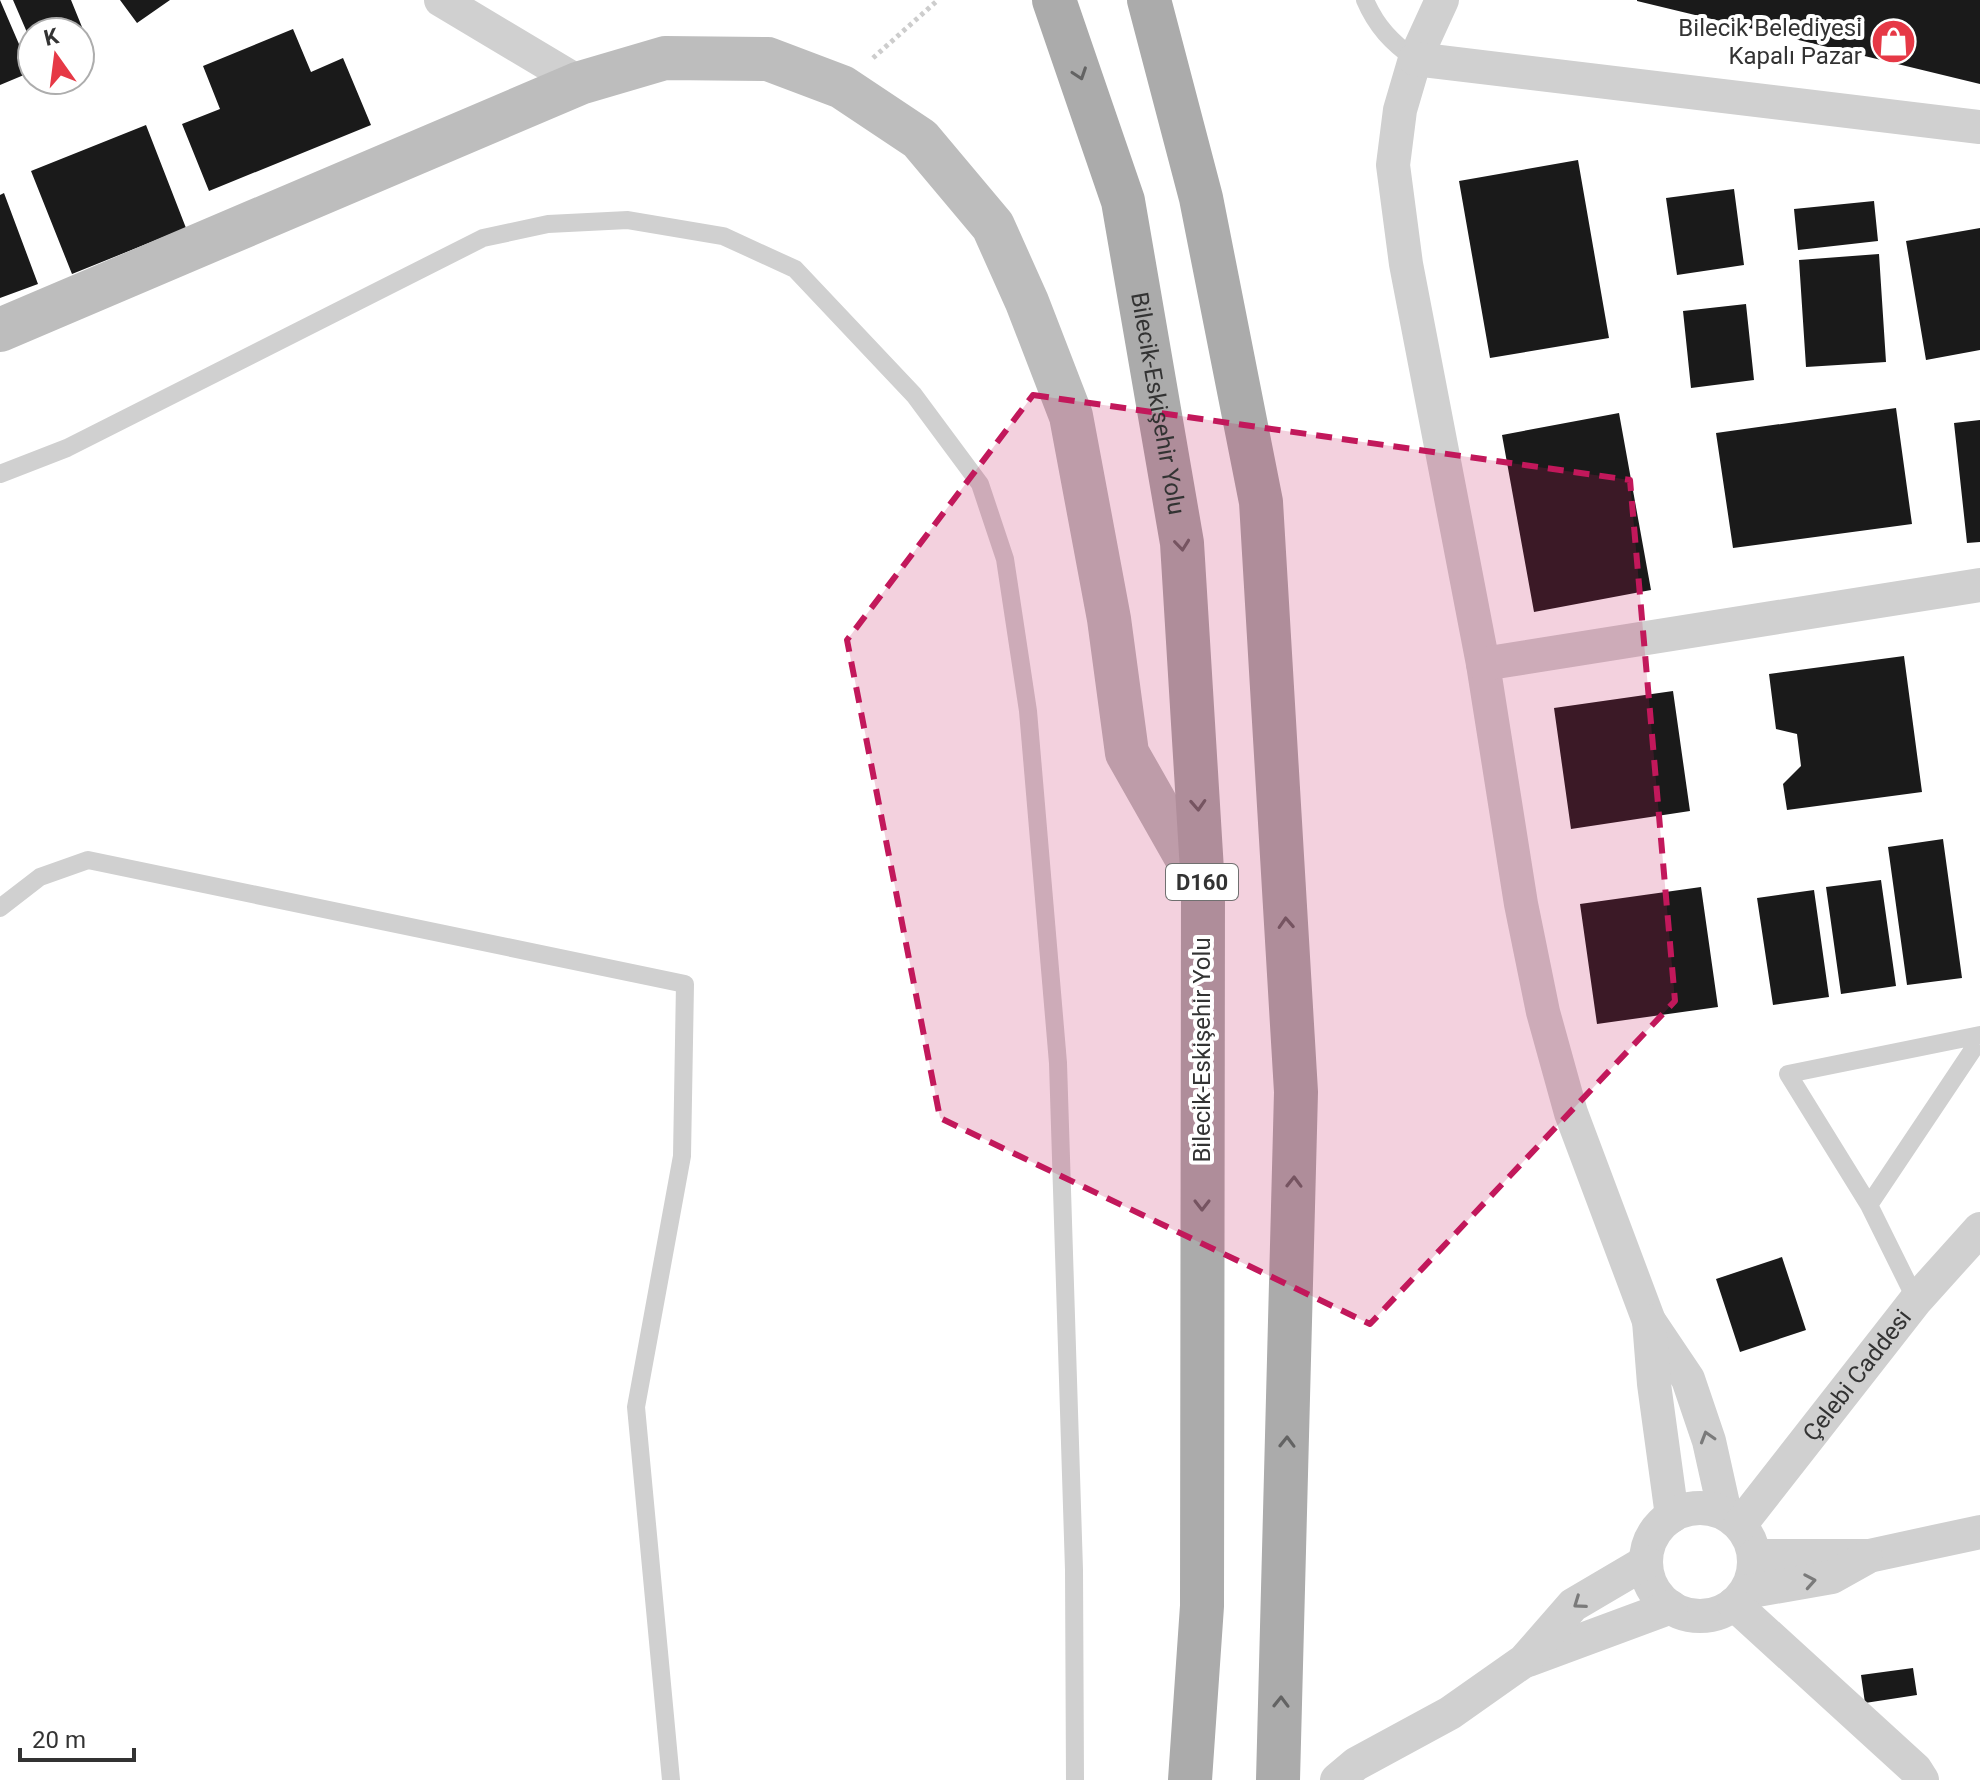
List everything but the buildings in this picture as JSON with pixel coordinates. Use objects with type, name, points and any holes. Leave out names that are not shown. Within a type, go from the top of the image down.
[{"type":"main road","name":"Bilecik-Eskişehir Yolu","points":[[1054,0],[1123,201],[1182,543],[1203,887],[1202,1606],[1190,1780]]},
{"type":"main road","points":[[1149,0],[1201,198],[1261,502],[1296,1092],[1278,1780]]},
{"type":"street","points":[[441,0],[580,83]]},
{"type":"street","points":[[1442,0],[1415,59],[1400,110],[1393,165],[1406,264],[1483,664],[1521,904],[1543,1012],[1571,1113],[1649,1321],[1688,1379],[1733,1519],[1750,1540],[1755,1556],[1753,1576],[1740,1598]]},
{"type":"street","points":[[0,330],[580,83],[665,58],[768,59],[842,87],[920,139],[993,226],[1027,302],[1071,416],[1109,619],[1127,753],[1203,887]]},
{"type":"street","points":[[1415,59],[1980,127]]},
{"type":"street","points":[[1483,664],[1980,585]]},
{"type":"street","name":"Çelebi Caddesi","points":[[1733,1519],[1916,1300],[1980,1229]]},
{"type":"street","points":[[1649,1321],[1654,1384],[1672,1516]]},
{"type":"street","points":[[1733,1519],[1707,1508],[1689,1509],[1672,1516],[1658,1529],[1649,1544],[1646,1562],[1649,1580],[1658,1595],[1671,1607],[1686,1614],[1702,1616],[1719,1613],[1740,1598],[1832,1577],[1869,1556]]},
{"type":"street","points":[[1755,1556],[1869,1556],[1980,1532]]},
{"type":"street","points":[[1337,1780],[1356,1764],[1450,1713],[1524,1661],[1573,1605],[1646,1562]]},
{"type":"street","points":[[1740,1598],[1915,1769],[1922,1780]]},
{"type":"street","points":[[1524,1661],[1671,1607]]},
{"type":"lane","points":[[1365,0],[1380,28],[1395,45],[1415,59]]},
{"type":"lane","points":[[0,474],[67,448],[483,238],[548,224],[628,220],[723,236],[795,269],[914,395],[980,484],[1005,559],[1028,711],[1058,1063],[1074,1570],[1075,1780]]},
{"type":"lane","points":[[0,908],[40,877],[88,860],[685,984],[682,1156],[636,1407],[671,1780]]},
{"type":"lane","points":[[1916,1300],[1869,1205],[1788,1074],[1980,1037]]},
{"type":"lane","points":[[1869,1205],[1980,1037]]},
{"type":"path","points":[[858,97],[873,58],[938,0]]},
{"type":"highlighted area","points":[[1033,395],[1630,480],[1675,1001],[1370,1324],[940,1118],[847,640]]},
{"type":"place","name":"Bilecik Belediyesi Kapalı Pazar","points":[[1893,42]]}]
